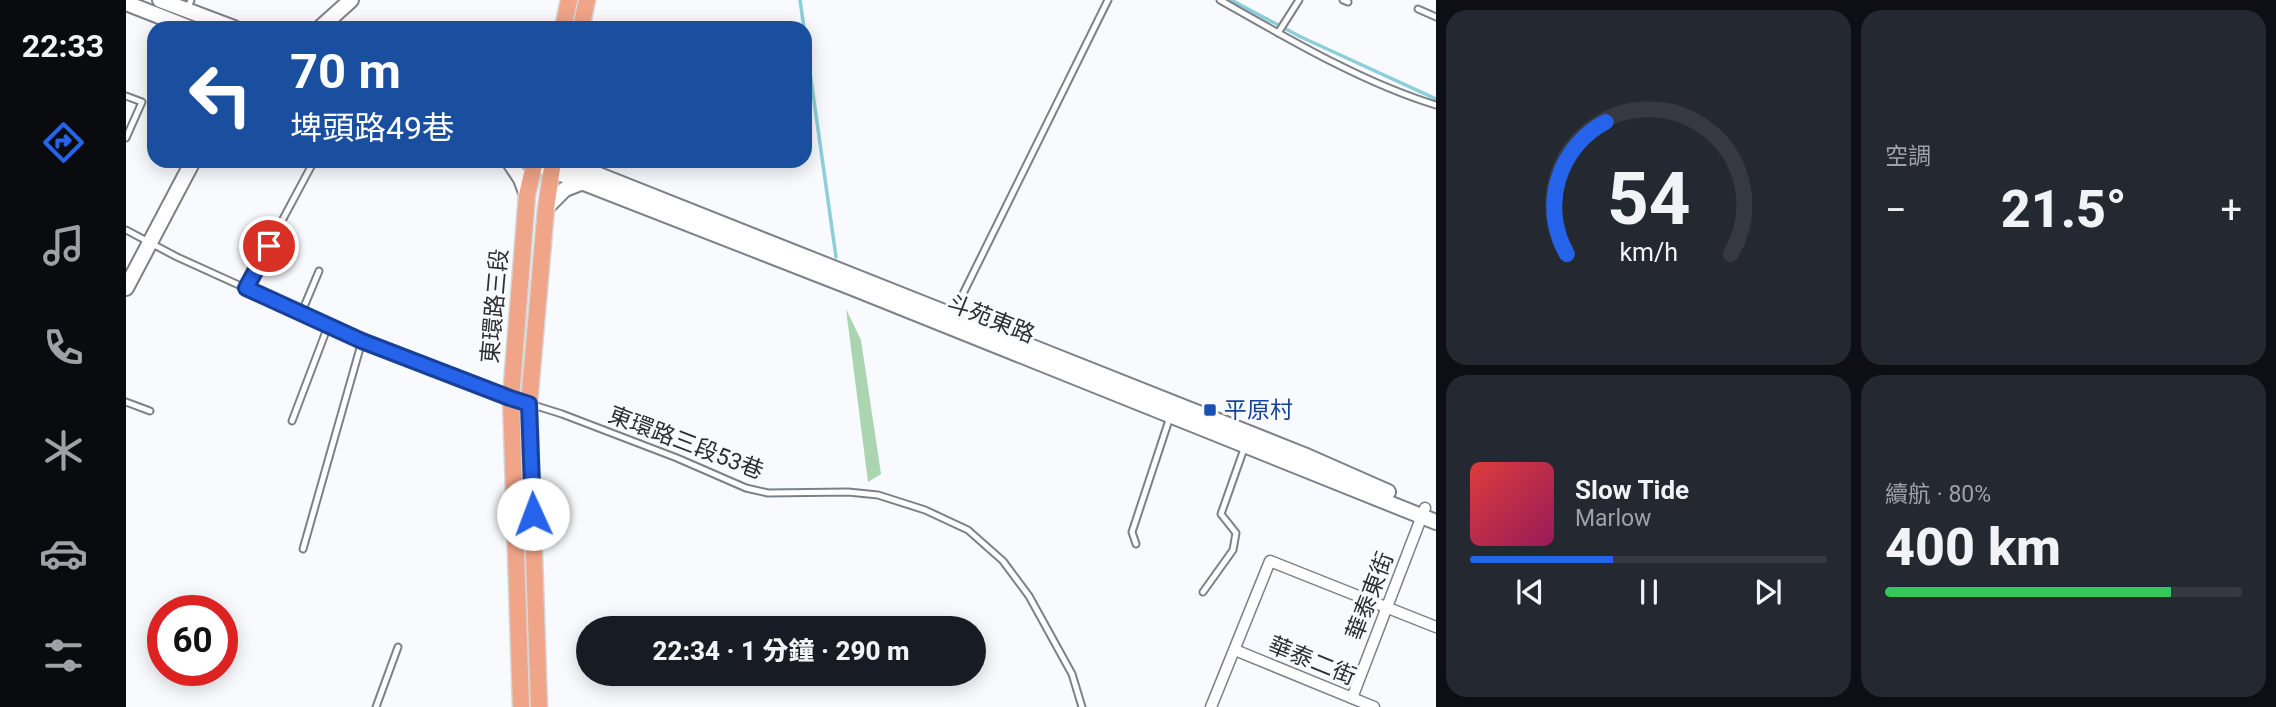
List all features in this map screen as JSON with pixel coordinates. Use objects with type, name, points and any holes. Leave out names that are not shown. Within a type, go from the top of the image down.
[{"type":"main road","points":[[160,0],[189,5],[220,21]]},
{"type":"main road","points":[[328,21],[351,0]]},
{"type":"main road","points":[[564,21],[569,0]]},
{"type":"main road","points":[[582,21],[587,0]]},
{"type":"main road","points":[[126,3],[172,21]]},
{"type":"main road","points":[[126,288],[189,168]]},
{"type":"main road","points":[[514,168],[527,195]]},
{"type":"main road","name":"東環路三段","points":[[521,707],[510,398],[531,168]]},
{"type":"main road","name":"東環路三段","points":[[538,707],[529,404],[546,208],[555,168]]},
{"type":"main road","points":[[546,208],[586,172]]},
{"type":"main road","name":"斗苑東路","points":[[586,172],[1304,455],[1428,512],[1436,522]]},
{"type":"main road","name":"斗苑東路","points":[[586,172],[853,288],[1171,417],[1428,512]]},
{"type":"street","name":"華泰東街","points":[[1352,698],[1428,512]]},
{"type":"street","points":[[1212,707],[1270,561],[1436,627]]},
{"type":"street","name":"華泰二街","points":[[1235,650],[1374,707]]},
{"type":"lane","points":[[952,316],[1108,0]]},
{"type":"lane","points":[[1220,0],[1278,33],[1402,95],[1436,105]]},
{"type":"lane","points":[[1278,33],[1299,0]]},
{"type":"lane","points":[[1418,9],[1436,17]]},
{"type":"lane","points":[[126,96],[142,102],[126,138]]},
{"type":"lane","points":[[246,288],[310,168]]},
{"type":"lane","name":"東環路三段53巷","points":[[126,230],[362,341],[677,458],[746,488],[768,493],[848,492],[878,495],[925,510],[968,530],[1003,561],[1029,596],[1072,674],[1082,707]]},
{"type":"lane","points":[[301,314],[319,271]]},
{"type":"lane","points":[[292,421],[328,326]]},
{"type":"lane","points":[[303,549],[362,341]]},
{"type":"lane","points":[[126,402],[150,411]]},
{"type":"lane","points":[[1136,544],[1132,532],[1171,417]]},
{"type":"lane","points":[[1203,592],[1233,550],[1236,533],[1221,514],[1245,446]]},
{"type":"lane","points":[[376,707],[398,647]]},
{"type":"green space","points":[[846,309],[861,340],[881,474],[868,482]]},
{"type":"waterway","points":[[800,0],[803,21]]},
{"type":"waterway","points":[[1231,0],[1301,37],[1436,99]]},
{"type":"waterway","points":[[812,87],[836,257]]},
{"type":"place","name":"平原村","points":[[1210,410]]},
{"type":"route","points":[[269,246],[246,288],[362,341],[529,404],[533,514]]}]
